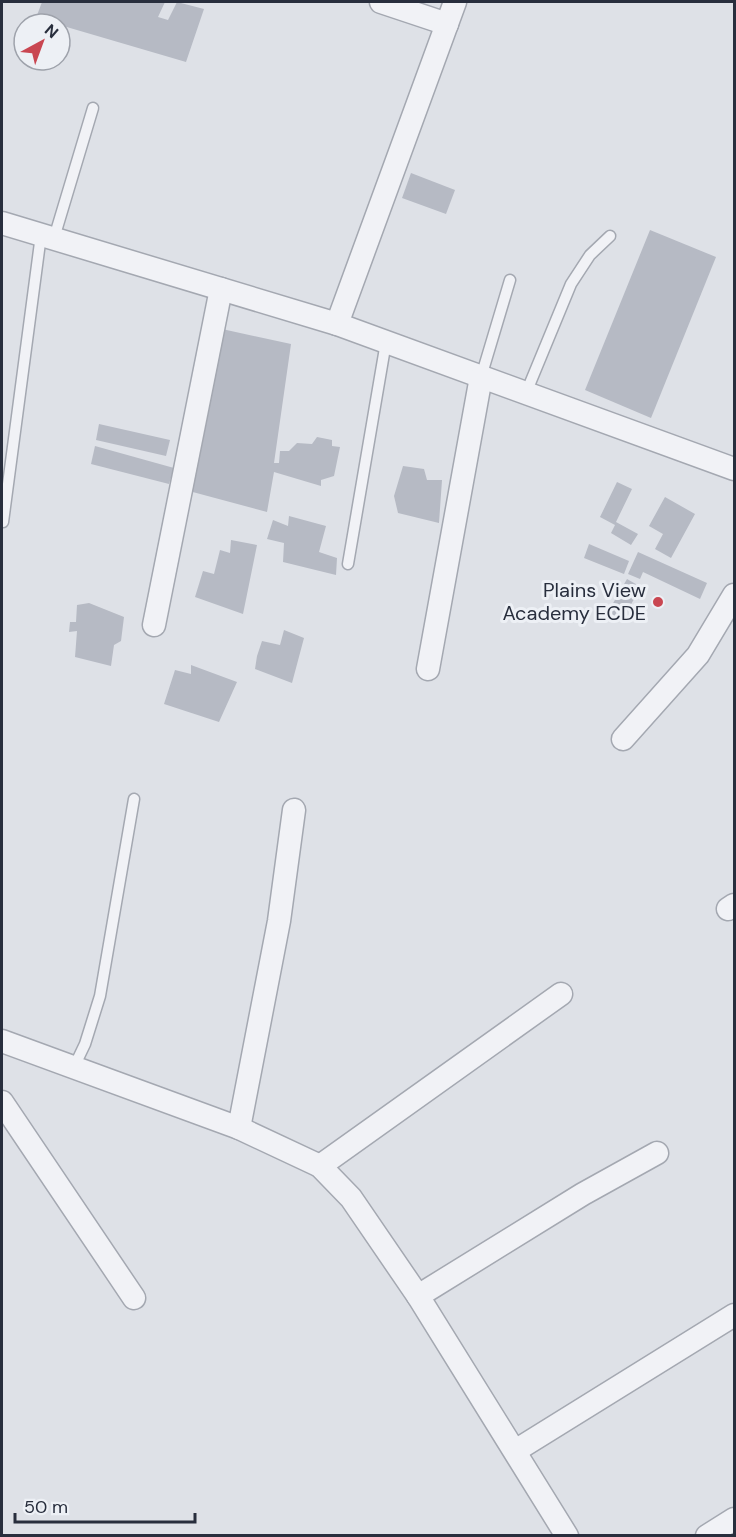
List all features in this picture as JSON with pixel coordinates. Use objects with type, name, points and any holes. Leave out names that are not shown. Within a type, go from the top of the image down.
[{"type":"street","points":[[381,2],[447,24]]},
{"type":"street","points":[[337,324],[455,2]]},
{"type":"street","points":[[2,222],[337,324],[735,470]]},
{"type":"street","points":[[154,625],[221,289]]},
{"type":"street","points":[[428,669],[481,377]]},
{"type":"street","points":[[623,739],[698,655],[735,595]]},
{"type":"street","points":[[239,1128],[279,921],[294,810]]},
{"type":"street","points":[[320,1166],[561,994]]},
{"type":"street","points":[[2,1041],[239,1128],[320,1166],[351,1198],[418,1296],[567,1536]]},
{"type":"street","points":[[2,1102],[134,1298]]},
{"type":"street","points":[[418,1296],[583,1194],[657,1152]]},
{"type":"street","points":[[515,1451],[735,1315]]},
{"type":"street","points":[[707,1536],[735,1519]]},
{"type":"lane","points":[[3,522],[48,236],[93,108]]},
{"type":"lane","points":[[526,393],[571,284],[590,255],[610,236]]},
{"type":"lane","points":[[481,377],[510,280]]},
{"type":"lane","points":[[348,564],[386,342]]},
{"type":"lane","points":[[74,1067],[85,1044],[100,996],[134,799]]},
{"type":"building","points":[[42,2],[165,2],[158,17],[168,20],[177,2],[204,9],[186,62],[72,29],[72,12],[38,12]]},
{"type":"building","points":[[411,173],[455,190],[446,214],[402,198]]},
{"type":"building","points":[[650,230],[716,257],[651,418],[585,390]]},
{"type":"building","points":[[222,329],[291,344],[274,463],[279,463],[280,451],[289,451],[297,443],[312,444],[317,437],[332,440],[332,446],[340,447],[334,476],[321,480],[321,486],[274,472],[267,512],[189,491]]},
{"type":"building","points":[[99,424],[170,440],[166,456],[96,440]]},
{"type":"building","points":[[95,446],[174,468],[169,484],[91,464]]},
{"type":"building","points":[[403,466],[424,469],[427,480],[442,480],[439,523],[398,513],[394,496]]},
{"type":"building","points":[[617,482],[632,489],[616,522],[638,534],[631,545],[611,533],[615,525],[600,517]]},
{"type":"building","points":[[665,497],[695,514],[671,558],[655,549],[663,534],[649,526]]},
{"type":"building","points":[[289,516],[326,526],[319,552],[337,558],[336,575],[283,562],[284,543],[267,539],[273,520],[288,526]]},
{"type":"building","points":[[231,540],[257,545],[243,614],[195,597],[203,571],[214,574],[220,550],[230,553]]},
{"type":"building","points":[[589,544],[629,561],[624,574],[584,558]]},
{"type":"building","points":[[638,552],[707,583],[700,599],[643,572],[640,579],[628,574]]},
{"type":"building","points":[[627,579],[641,587],[622,620],[608,612]]},
{"type":"building","points":[[89,603],[124,617],[121,641],[114,645],[111,666],[75,657],[77,631],[69,632],[70,622],[76,622],[77,605]]},
{"type":"building","points":[[284,630],[304,638],[292,683],[255,669],[262,641],[280,645]]},
{"type":"building","points":[[191,665],[237,682],[219,722],[164,704],[175,670],[191,674]]},
{"type":"place","name":"Plains View Academy ECDE","points":[[658,602]]}]
